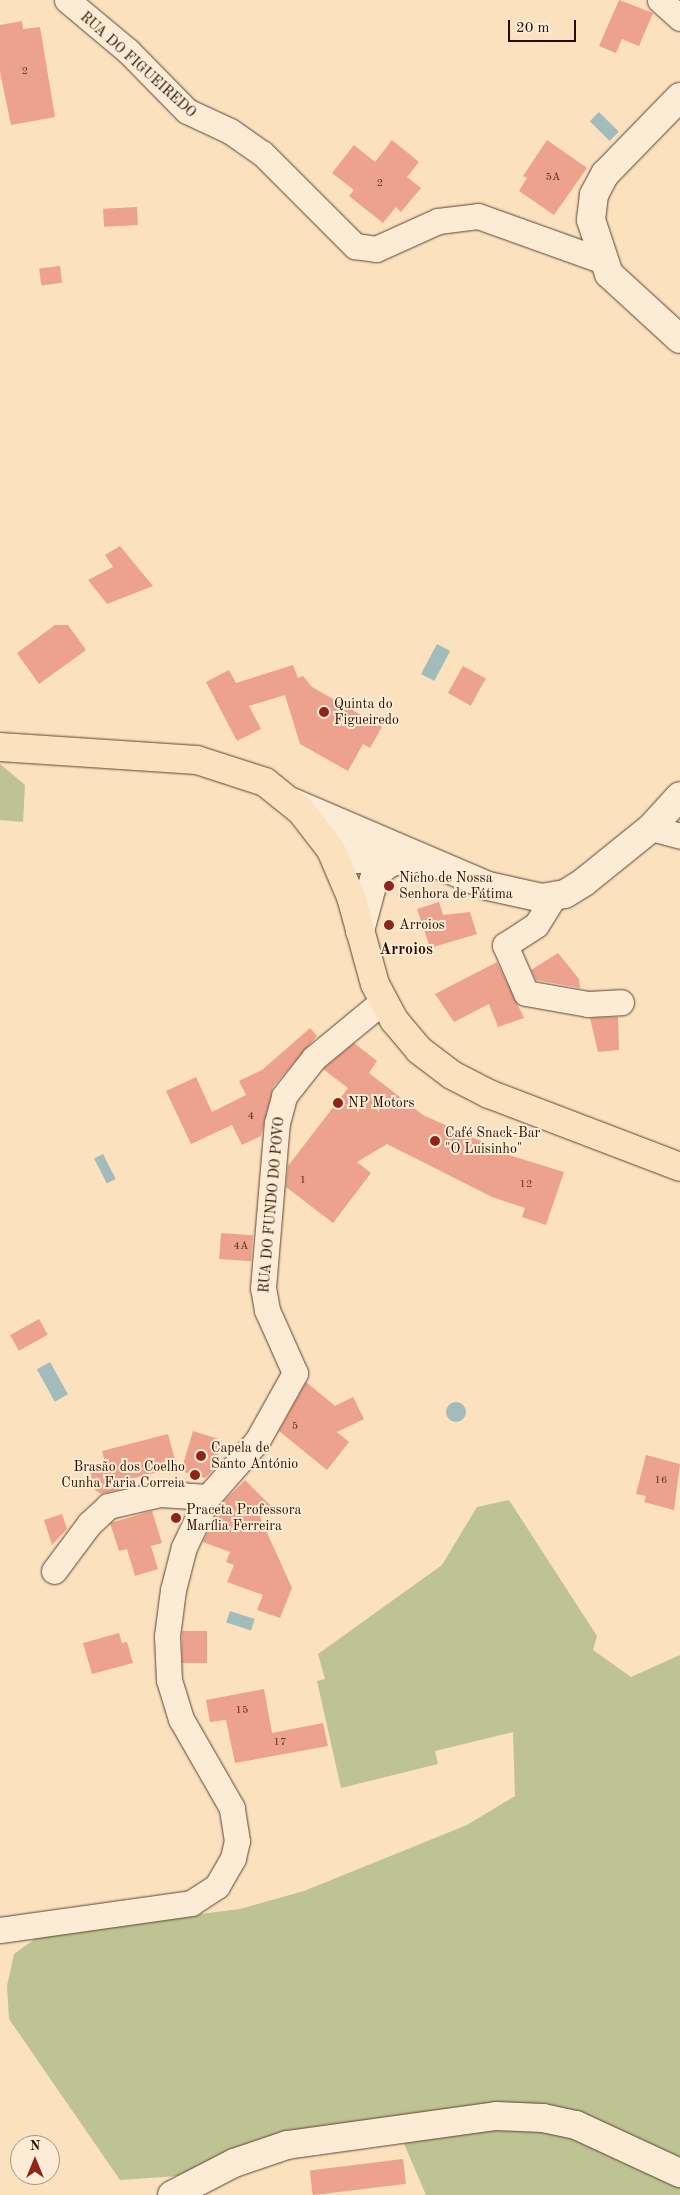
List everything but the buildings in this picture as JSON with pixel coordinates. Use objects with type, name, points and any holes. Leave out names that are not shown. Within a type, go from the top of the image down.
[{"type":"main road","points":[[0,747],[207,762],[254,777],[292,802],[336,860],[383,1001],[419,1050],[463,1082],[680,1167]]},
{"type":"street","name":"RUA DO FIGUEIREDO","points":[[67,0],[128,51],[187,111],[230,131],[262,153],[355,246],[376,249],[438,221],[478,216],[601,260]]},
{"type":"street","points":[[660,0],[680,18]]},
{"type":"street","points":[[680,97],[598,184],[591,220],[601,260],[618,285],[680,339]]},
{"type":"street","points":[[292,802],[388,842],[425,861],[517,896],[554,898],[574,889],[651,828],[680,796]]},
{"type":"street","points":[[651,828],[680,836]]},
{"type":"street","points":[[336,860],[351,843],[388,842]]},
{"type":"street","points":[[336,860],[425,861]]},
{"type":"street","points":[[360,931],[376,875],[389,863],[425,861]]},
{"type":"street","points":[[554,898],[536,925],[505,945],[526,993],[588,1004],[620,1002]]},
{"type":"street","name":"RUA DO FUNDO DO POVO","points":[[0,1930],[191,1903],[217,1886],[230,1866],[237,1841],[232,1808],[181,1719],[167,1659],[178,1569],[208,1497],[257,1441],[295,1373],[267,1310],[262,1288],[283,1101],[305,1067],[383,1001]]},
{"type":"street","points":[[54,1571],[89,1524],[108,1506],[160,1494],[208,1497]]},
{"type":"street","points":[[185,2190],[246,2158],[287,2145],[509,2116],[576,2125],[680,2173]]},
{"type":"green space","points":[[0,764],[25,785],[23,822],[0,820]]},
{"type":"green space","points":[[509,1500],[597,1636],[593,1650],[631,1677],[680,1655],[680,2195],[426,2195],[393,2118],[192,2175],[120,2180],[9,2019],[7,1986],[14,1954],[42,1934],[240,1909],[304,1891],[467,1825],[515,1796],[513,1732],[435,1751],[438,1764],[341,1788],[317,1681],[325,1679],[318,1654],[442,1565],[477,1507]]},
{"type":"water","points":[[599,112],[619,132],[610,141],[590,121]]},
{"type":"water","points":[[437,644],[450,651],[434,681],[421,674]]},
{"type":"water","points":[[103,1154],[116,1179],[107,1183],[94,1159]]},
{"type":"water","points":[[50,1362],[68,1394],[55,1402],[37,1369]]},
{"type":"water","points":[[456,1402],[463,1405],[466,1412],[463,1419],[456,1422],[449,1419],[446,1412],[449,1405]]},
{"type":"water","points":[[230,1611],[255,1619],[251,1630],[226,1622]]},
{"type":"place","name":"Quinta do Figueiredo","points":[[324,712]]},
{"type":"place","name":"Nicho de Nossa Senhora de Fátima","points":[[389,886]]},
{"type":"place","name":"Arroios","points":[[389,925]]},
{"type":"place","name":"NP Motors","points":[[338,1103]]},
{"type":"place","name":"Café Snack-Bar \"O Luisinho\"","points":[[435,1141]]},
{"type":"place","name":"Capela de Santo António","points":[[201,1456]]},
{"type":"place","name":"Brasão dos Coelho Cunha Faria Correia","points":[[195,1475]]},
{"type":"place","name":"Praceta Professora Marília Ferreira","points":[[176,1518]]},
{"type":"district","name":"Arroios","points":[[406,950]]}]
